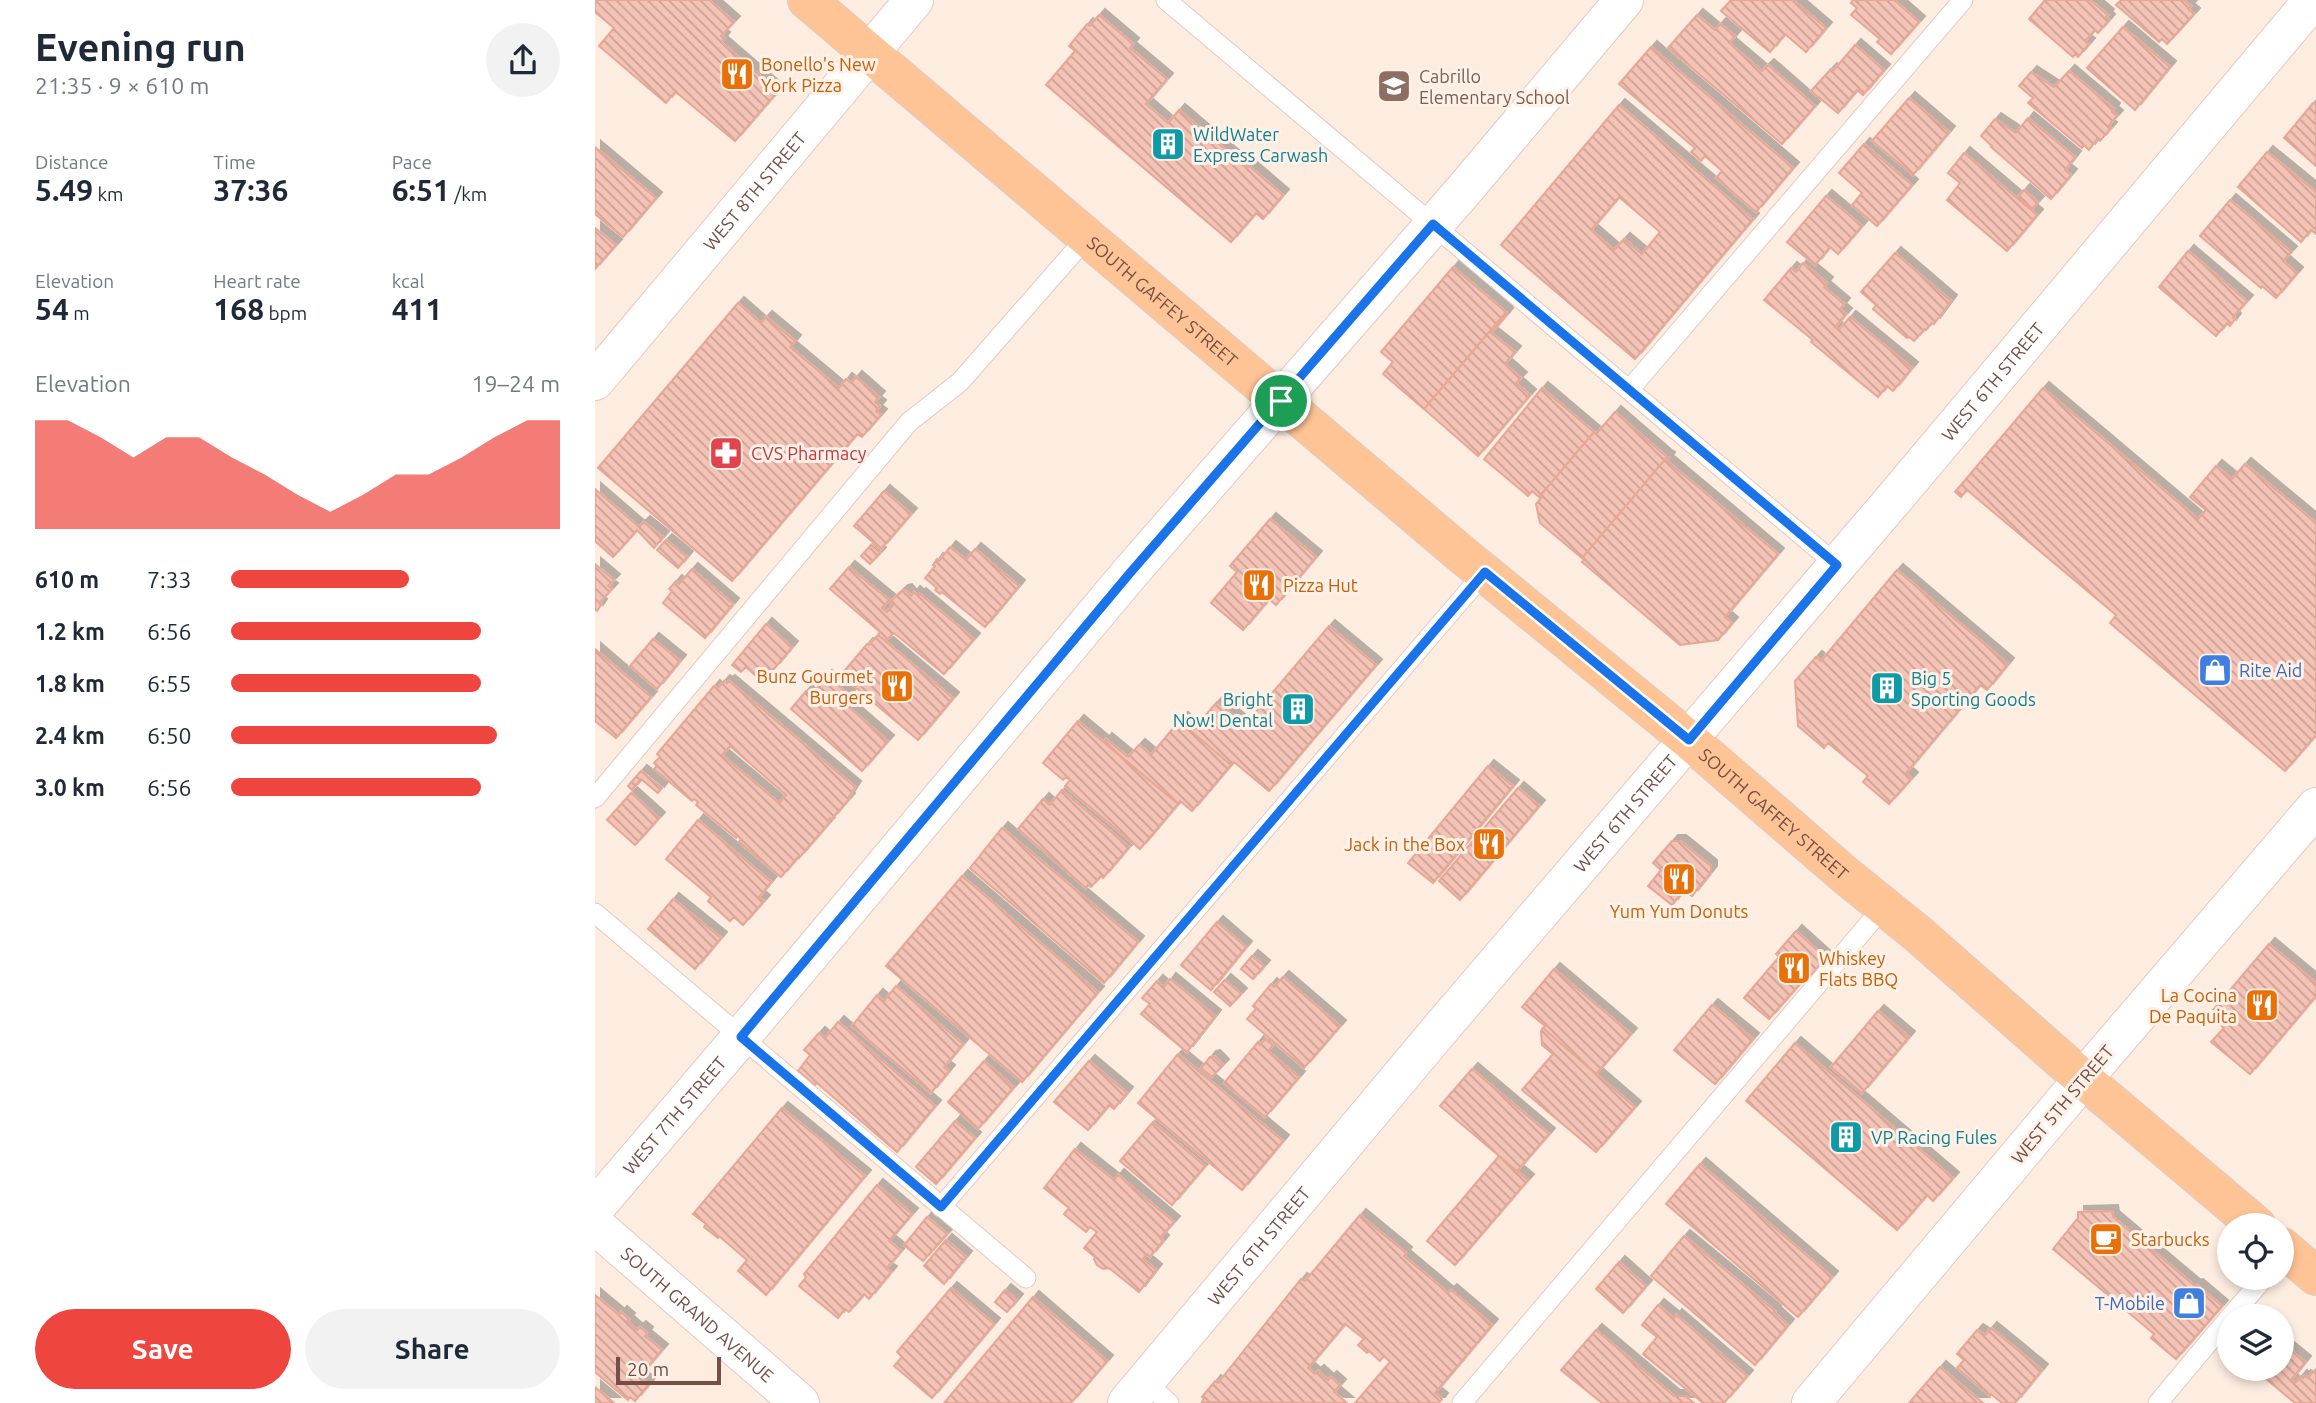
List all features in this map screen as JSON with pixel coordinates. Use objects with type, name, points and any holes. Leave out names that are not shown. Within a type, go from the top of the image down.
[{"type":"main road","name":"SOUTH GAFFEY STREET","points":[[807,0],[1460,553],[1689,740],[1845,875],[1885,905],[2083,1079],[2242,1213]]},
{"type":"main road","points":[[2294,1266],[2316,1276]]},
{"type":"street","name":"WEST 8TH STREET","points":[[595,381],[914,0]]},
{"type":"street","name":"WEST 7TH STREET","points":[[595,1208],[1130,573],[1464,190],[1624,0]]},
{"type":"street","name":"WEST 6TH STREET","points":[[1147,1396],[1442,1027],[1689,740],[2313,0]]},
{"type":"street","name":"WEST 5TH STREET","points":[[1811,1403],[2316,807]]},
{"type":"street","name":"SOUTH GRAND AVENUE","points":[[595,1225],[792,1400]]},
{"type":"lane","points":[[1166,0],[1837,565]]},
{"type":"lane","points":[[1629,390],[1963,0]]},
{"type":"lane","points":[[595,798],[909,422],[960,382],[1087,237]]},
{"type":"lane","points":[[941,1207],[1485,572]]},
{"type":"lane","points":[[1462,1403],[1885,905]]},
{"type":"lane","points":[[595,913],[1026,1278]]},
{"type":"lane","points":[[2241,1304],[2252,1290]]},
{"type":"lane","points":[[2158,1403],[2217,1333]]},
{"type":"building","points":[[595,0],[709,0],[734,22],[721,36],[724,38],[721,42],[778,91],[735,141],[677,93],[666,103],[599,46],[614,28],[595,12]]},
{"type":"building","points":[[1731,0],[1793,0],[1826,28],[1806,52],[1785,34],[1770,52],[1721,11]]},
{"type":"building","points":[[1853,0],[1894,0],[1919,22],[1891,54],[1877,42],[1880,39],[1851,15],[1857,8],[1851,3]]},
{"type":"building","points":[[2045,0],[2090,0],[2108,15],[2106,17],[2109,20],[2098,33],[2095,30],[2085,41],[2089,44],[2078,57],[2075,54],[2073,57],[2029,19]]},
{"type":"building","points":[[2121,0],[2184,0],[2191,6],[2188,9],[2194,14],[2167,44],[2162,39],[2159,42],[2116,5]]},
{"type":"building","name":"WildWater Express Carwash","points":[[1099,15],[1133,44],[1130,48],[1167,79],[1146,104],[1168,123],[1179,110],[1283,195],[1263,219],[1256,213],[1231,242],[1046,85],[1075,51],[1069,46],[1087,24],[1090,26]]},
{"type":"building","points":[[1697,15],[1715,30],[1720,24],[1735,36],[1729,43],[1762,71],[1768,65],[1815,106],[1782,144],[1668,48]]},
{"type":"building","points":[[2123,27],[2170,67],[2135,110],[2087,68]]},
{"type":"building","points":[[1855,45],[1884,70],[1863,95],[1857,90],[1838,113],[1811,91]]},
{"type":"building","points":[[1651,47],[1793,168],[1756,212],[1716,178],[1722,171],[1705,156],[1701,161],[1691,152],[1695,148],[1619,84]]},
{"type":"building","points":[[2069,71],[2114,109],[2112,112],[2117,116],[2108,126],[2111,128],[2100,141],[2097,139],[2089,150],[2084,145],[2082,148],[2028,103],[2033,98],[2019,86],[2031,72],[2054,87]]},
{"type":"building","points":[[1909,98],[1949,132],[1913,175],[1872,141]]},
{"type":"building","points":[[2313,103],[2316,105],[2316,166],[2284,138]]},
{"type":"building","points":[[1619,105],[1753,219],[1635,359],[1501,245]],"holes":[[[1619,197],[1660,232],[1642,254],[1624,239],[1614,250],[1591,230]]]},
{"type":"building","points":[[2028,118],[2075,157],[2065,170],[2071,175],[2051,199],[1981,136],[1995,119],[2016,133]]},
{"type":"building","points":[[1864,144],[1912,185],[1877,226],[1852,205],[1862,193],[1839,173]]},
{"type":"building","points":[[595,147],[656,198],[623,237],[595,214]]},
{"type":"building","points":[[2267,152],[2316,192],[2316,234],[2311,230],[2301,242],[2238,187]]},
{"type":"building","points":[[1964,153],[2037,215],[2007,251],[1947,200],[1960,183],[1948,173]]},
{"type":"building","points":[[2024,190],[2038,202],[2032,209],[2018,197]]},
{"type":"building","points":[[1826,196],[1862,226],[1838,254],[1830,247],[1815,265],[1787,242]]},
{"type":"building","points":[[2230,200],[2291,252],[2283,261],[2297,273],[2276,298],[2200,236]]},
{"type":"building","points":[[595,228],[616,245],[595,269]]},
{"type":"building","points":[[2188,251],[2247,301],[2233,317],[2235,319],[2230,326],[2227,323],[2216,336],[2159,287]]},
{"type":"building","points":[[1895,253],[1951,301],[1934,324],[1914,341],[1873,309],[1876,305],[1861,292]]},
{"type":"building","points":[[1803,263],[1827,283],[1824,287],[1844,304],[1840,309],[1846,314],[1835,327],[1839,330],[1850,317],[1912,368],[1893,391],[1887,386],[1878,397],[1764,300],[1791,268],[1796,272]]},
{"type":"building","points":[[1453,267],[1506,312],[1424,409],[1383,374],[1393,362],[1381,352]]},
{"type":"building","name":"CVS Pharmacy","points":[[738,303],[761,323],[766,317],[795,341],[790,347],[839,388],[846,379],[851,383],[856,377],[879,397],[875,402],[880,406],[876,411],[881,415],[862,437],[857,434],[732,581],[598,468]]},
{"type":"building","points":[[1506,312],[1491,333],[1515,352],[1505,364],[1521,378],[1516,383],[1530,395],[1478,456],[1424,409]]},
{"type":"building","points":[[1542,388],[1594,432],[1539,497],[1532,491],[1528,496],[1484,459]]},
{"type":"building","points":[[2043,388],[2198,519],[2206,510],[2190,497],[2216,466],[2232,479],[2245,464],[2316,523],[2316,735],[2285,771],[2110,623],[2116,615],[1967,490],[1961,497],[1955,492]]},
{"type":"building","points":[[1615,412],[1667,457],[1582,558],[1540,523],[1536,504],[1594,432],[1596,434]]},
{"type":"building","points":[[1667,457],[1667,461],[1778,554],[1725,617],[1732,623],[1718,640],[1680,645],[1582,562],[1582,558]]},
{"type":"building","points":[[595,489],[639,527],[644,522],[663,537],[654,548],[637,530],[613,557],[595,541]]},
{"type":"building","points":[[884,491],[911,514],[881,549],[854,526]]},
{"type":"building","name":"Pizza Hut","points":[[1270,519],[1316,557],[1276,605],[1269,599],[1243,630],[1211,603],[1237,572],[1230,566]]},
{"type":"building","points":[[666,540],[687,557],[678,568],[657,550]]},
{"type":"building","points":[[871,545],[880,553],[870,564],[861,556]]},
{"type":"building","points":[[950,547],[966,560],[975,549],[1019,586],[985,627],[942,592],[940,594],[935,590],[937,588],[925,578],[937,559],[939,561]]},
{"type":"building","points":[[595,564],[614,580],[608,586],[612,589],[599,603],[601,605],[597,611],[595,609]]},
{"type":"building","points":[[849,567],[889,600],[882,608],[887,612],[893,605],[890,602],[902,591],[906,590],[911,596],[914,592],[919,596],[920,594],[974,639],[944,674],[893,633],[886,641],[878,635],[880,632],[830,589]]},
{"type":"building","points":[[692,569],[733,604],[705,638],[663,603],[672,591],[669,589],[676,581],[679,584]]},
{"type":"building","name":"Big 5 Sporting Goods","points":[[1897,570],[2008,664],[1987,690],[1980,685],[1906,773],[1912,778],[1889,804],[1863,782],[1868,776],[1828,743],[1824,748],[1798,726],[1795,681],[1816,657],[1821,661]]},
{"type":"building","points":[[766,624],[792,647],[774,669],[768,669],[762,676],[757,677],[746,667],[741,672],[732,665]]},
{"type":"building","name":"Bright Now! Dental","points":[[1329,626],[1376,665],[1269,791],[1234,762],[1231,765],[1179,721],[1182,718],[1194,729],[1217,702],[1245,725]]},
{"type":"building","name":"Bunz Gourmet Burgers","points":[[878,635],[953,698],[918,740],[841,675]]},
{"type":"building","points":[[653,639],[680,661],[657,689],[630,666]]},
{"type":"building","points":[[595,649],[651,697],[616,738],[595,721]]},
{"type":"building","points":[[826,676],[850,695],[843,702],[888,741],[862,771],[791,709],[806,691],[811,696]]},
{"type":"building","points":[[724,681],[729,681],[855,787],[849,799],[832,819],[827,821],[829,823],[781,877],[739,842],[741,839],[737,836],[736,838],[696,805],[698,802],[694,799],[692,801],[654,769],[657,766],[654,763],[660,757],[657,754],[714,686],[717,689]],"holes":[[[730,746],[786,795],[779,803],[722,755]]]},
{"type":"building","points":[[1078,721],[1178,804],[1140,849],[1065,786],[1070,780],[1066,777],[1063,780],[1043,763]]},
{"type":"building","points":[[1179,721],[1231,765],[1192,811],[1180,801],[1178,804],[1104,742],[1106,739],[1128,757],[1139,745],[1151,755]]},
{"type":"building","points":[[1488,766],[1513,786],[1433,883],[1408,863]]},
{"type":"building","points":[[641,771],[662,788],[658,793],[641,779],[632,790],[628,786]]},
{"type":"building","name":"Jack in the Box","points":[[1518,788],[1539,806],[1460,900],[1439,881]]},
{"type":"building","points":[[1062,790],[1129,847],[1103,878],[1101,876],[1091,887],[1088,885],[1086,888],[1018,829],[1043,799],[1050,805]]},
{"type":"building","points":[[631,793],[659,818],[635,845],[607,820]]},
{"type":"building","points":[[698,820],[771,882],[759,897],[764,901],[743,925],[734,917],[730,921],[708,901],[711,897],[666,859]]},
{"type":"building","points":[[1002,828],[1138,942],[1104,983],[970,868]]},
{"type":"building","name":"Yum Yum Donuts","points":[[1672,841],[1680,841],[1711,866],[1711,872],[1692,896],[1684,890],[1672,905],[1648,886],[1661,870],[1653,863]]},
{"type":"building","points":[[962,876],[1098,992],[1022,1082],[886,966]]},
{"type":"building","points":[[673,899],[721,938],[695,969],[648,929]]},
{"type":"building","points":[[1217,922],[1246,947],[1211,990],[1181,965]]},
{"type":"building","name":"Whiskey Flats BBQ","points":[[1796,931],[1826,958],[1769,1019],[1744,998],[1779,957],[1776,954]]},
{"type":"building","name":"La Cocina De Paquita","points":[[2269,944],[2316,983],[2316,996],[2250,1074],[2211,1042],[2224,1028],[2209,1015]]},
{"type":"building","points":[[1252,956],[1264,966],[1253,979],[1241,969]]},
{"type":"building","points":[[1554,969],[1631,1034],[1596,1074],[1522,1007]]},
{"type":"building","points":[[1283,977],[1340,1026],[1304,1068],[1247,1019],[1256,1009],[1253,1006],[1271,984],[1274,987]]},
{"type":"building","points":[[1170,979],[1215,1016],[1187,1052],[1141,1014],[1150,1004],[1142,998],[1157,981],[1164,987]]},
{"type":"building","points":[[1225,980],[1241,994],[1230,1006],[1214,992]]},
{"type":"building","points":[[896,986],[963,1044],[944,1067],[949,1071],[931,1093],[852,1026],[877,995],[884,1001]]},
{"type":"building","points":[[1712,1005],[1753,1039],[1715,1084],[1674,1050]]},
{"type":"building","points":[[1878,1011],[1909,1037],[1862,1093],[1831,1067]]},
{"type":"building","points":[[838,1022],[935,1106],[897,1152],[817,1083],[815,1085],[798,1071],[810,1055],[804,1050],[819,1033],[825,1038]]},
{"type":"building","points":[[1543,1028],[1635,1107],[1596,1152],[1522,1090],[1553,1054],[1542,1045]]},
{"type":"building","points":[[1265,1039],[1273,1045],[1268,1051],[1299,1077],[1265,1117],[1224,1083],[1258,1042],[1260,1045]]},
{"type":"building","name":"VP Racing Fules","points":[[1795,1043],[1953,1178],[1933,1201],[1927,1195],[1897,1230],[1746,1101]]},
{"type":"building","points":[[1178,1054],[1283,1141],[1242,1190],[1138,1103]]},
{"type":"building","points":[[1214,1056],[1223,1065],[1212,1077],[1201,1068]]},
{"type":"building","points":[[984,1061],[1014,1087],[978,1129],[948,1102]]},
{"type":"building","points":[[1089,1061],[1127,1093],[1114,1109],[1109,1105],[1088,1130],[1054,1102]]},
{"type":"building","points":[[1472,1069],[1549,1134],[1517,1171],[1440,1106]]},
{"type":"building","points":[[782,1108],[865,1176],[766,1295],[738,1271],[747,1260],[704,1227],[706,1224],[693,1214]]},
{"type":"building","points":[[955,1121],[975,1138],[936,1184],[916,1167]]},
{"type":"building","points":[[1153,1122],[1205,1166],[1172,1205],[1120,1161]]},
{"type":"building","points":[[1075,1149],[1114,1180],[1118,1175],[1174,1222],[1160,1238],[1163,1241],[1150,1257],[1147,1254],[1143,1259],[1156,1270],[1139,1292],[1109,1268],[1103,1269],[1097,1265],[1095,1257],[1084,1248],[1097,1232],[1090,1227],[1086,1232],[1064,1214],[1069,1208],[1044,1188]]},
{"type":"building","points":[[1499,1156],[1528,1180],[1455,1265],[1427,1241]]},
{"type":"building","points":[[1700,1164],[1832,1277],[1798,1317],[1666,1204]]},
{"type":"building","points":[[877,1185],[912,1214],[889,1241],[901,1251],[886,1269],[891,1272],[869,1299],[864,1294],[849,1312],[845,1309],[838,1318],[799,1286],[806,1277],[804,1274]]},
{"type":"building","points":[[2112,1211],[2113,1217],[2220,1304],[2217,1304],[2217,1312],[2176,1359],[2151,1338],[2154,1334],[2053,1249],[2078,1218],[2078,1212]]},
{"type":"building","points":[[1360,1215],[1448,1293],[1451,1290],[1492,1325],[1435,1393],[1442,1399],[1439,1403],[1355,1403],[1390,1362],[1384,1356],[1380,1361],[1369,1351],[1367,1353],[1358,1345],[1364,1339],[1345,1324],[1308,1368],[1315,1374],[1318,1371],[1328,1380],[1331,1377],[1340,1385],[1334,1392],[1347,1403],[1202,1402],[1202,1397],[1215,1381],[1218,1383],[1301,1279],[1305,1281]]},
{"type":"building","points":[[927,1217],[947,1234],[923,1261],[904,1245]]},
{"type":"building","points":[[1684,1236],[1775,1311],[1788,1325],[1755,1365],[1651,1276]]},
{"type":"building","points":[[946,1240],[966,1257],[944,1284],[924,1266]]},
{"type":"building","points":[[1619,1262],[1646,1286],[1623,1313],[1596,1289]]},
{"type":"building","points":[[951,1288],[994,1324],[932,1398],[894,1366],[902,1357],[897,1352]]},
{"type":"building","points":[[1005,1290],[1017,1300],[1007,1312],[995,1302]]},
{"type":"building","points":[[595,1295],[619,1315],[621,1312],[637,1330],[640,1327],[647,1333],[645,1336],[662,1350],[640,1376],[649,1384],[635,1401],[630,1397],[628,1400],[595,1372]]},
{"type":"building","points":[[1033,1297],[1107,1361],[1071,1403],[944,1403]]},
{"type":"building","points":[[1658,1305],[1674,1318],[1676,1315],[1747,1376],[1724,1403],[1703,1403],[1643,1354],[1657,1337],[1642,1325]]},
{"type":"building","points":[[1991,1328],[2042,1370],[2015,1403],[2002,1403],[1991,1394],[1990,1396],[1957,1368],[1964,1360],[1957,1354],[1977,1330],[1985,1335]]},
{"type":"building","points":[[1596,1330],[1674,1396],[1685,1396],[1694,1403],[1602,1403],[1561,1370]]},
{"type":"building","points":[[2294,1353],[2305,1362],[2294,1376]]},
{"type":"building","points":[[1940,1367],[1983,1403],[1909,1403]]},
{"type":"building","points":[[2313,1371],[2316,1374],[2316,1403],[2295,1403],[2269,1381],[2295,1383],[2301,1376],[2308,1378]]},
{"type":"building","points":[[595,1387],[614,1403],[595,1403]]},
{"type":"place","name":"Bonello's New York Pizza","points":[[737,74]]},
{"type":"place","name":"Cabrillo Elementary School","points":[[1394,86]]},
{"type":"place","name":"WildWater Express Carwash","points":[[1168,144]]},
{"type":"place","name":"CVS Pharmacy","points":[[726,453]]},
{"type":"place","name":"Pizza Hut","points":[[1259,585]]},
{"type":"place","name":"Rite Aid","points":[[2215,670]]},
{"type":"place","name":"Bunz Gourmet Burgers","points":[[897,686]]},
{"type":"place","name":"Big 5 Sporting Goods","points":[[1887,688]]},
{"type":"place","name":"Bright Now! Dental","points":[[1298,709]]},
{"type":"place","name":"Jack in the Box","points":[[1489,844]]},
{"type":"place","name":"Yum Yum Donuts","points":[[1679,879]]},
{"type":"place","name":"Whiskey Flats BBQ","points":[[1794,968]]},
{"type":"place","name":"La Cocina De Paquita","points":[[2262,1005]]},
{"type":"place","name":"VP Racing Fules","points":[[1846,1137]]},
{"type":"place","name":"Starbucks","points":[[2106,1239]]},
{"type":"place","name":"T-Mobile","points":[[2189,1303]]},
{"type":"route","points":[[1433,224],[1837,565],[1689,740],[1485,572],[941,1207],[741,1037],[1130,573],[1281,401],[1433,224]]}]
